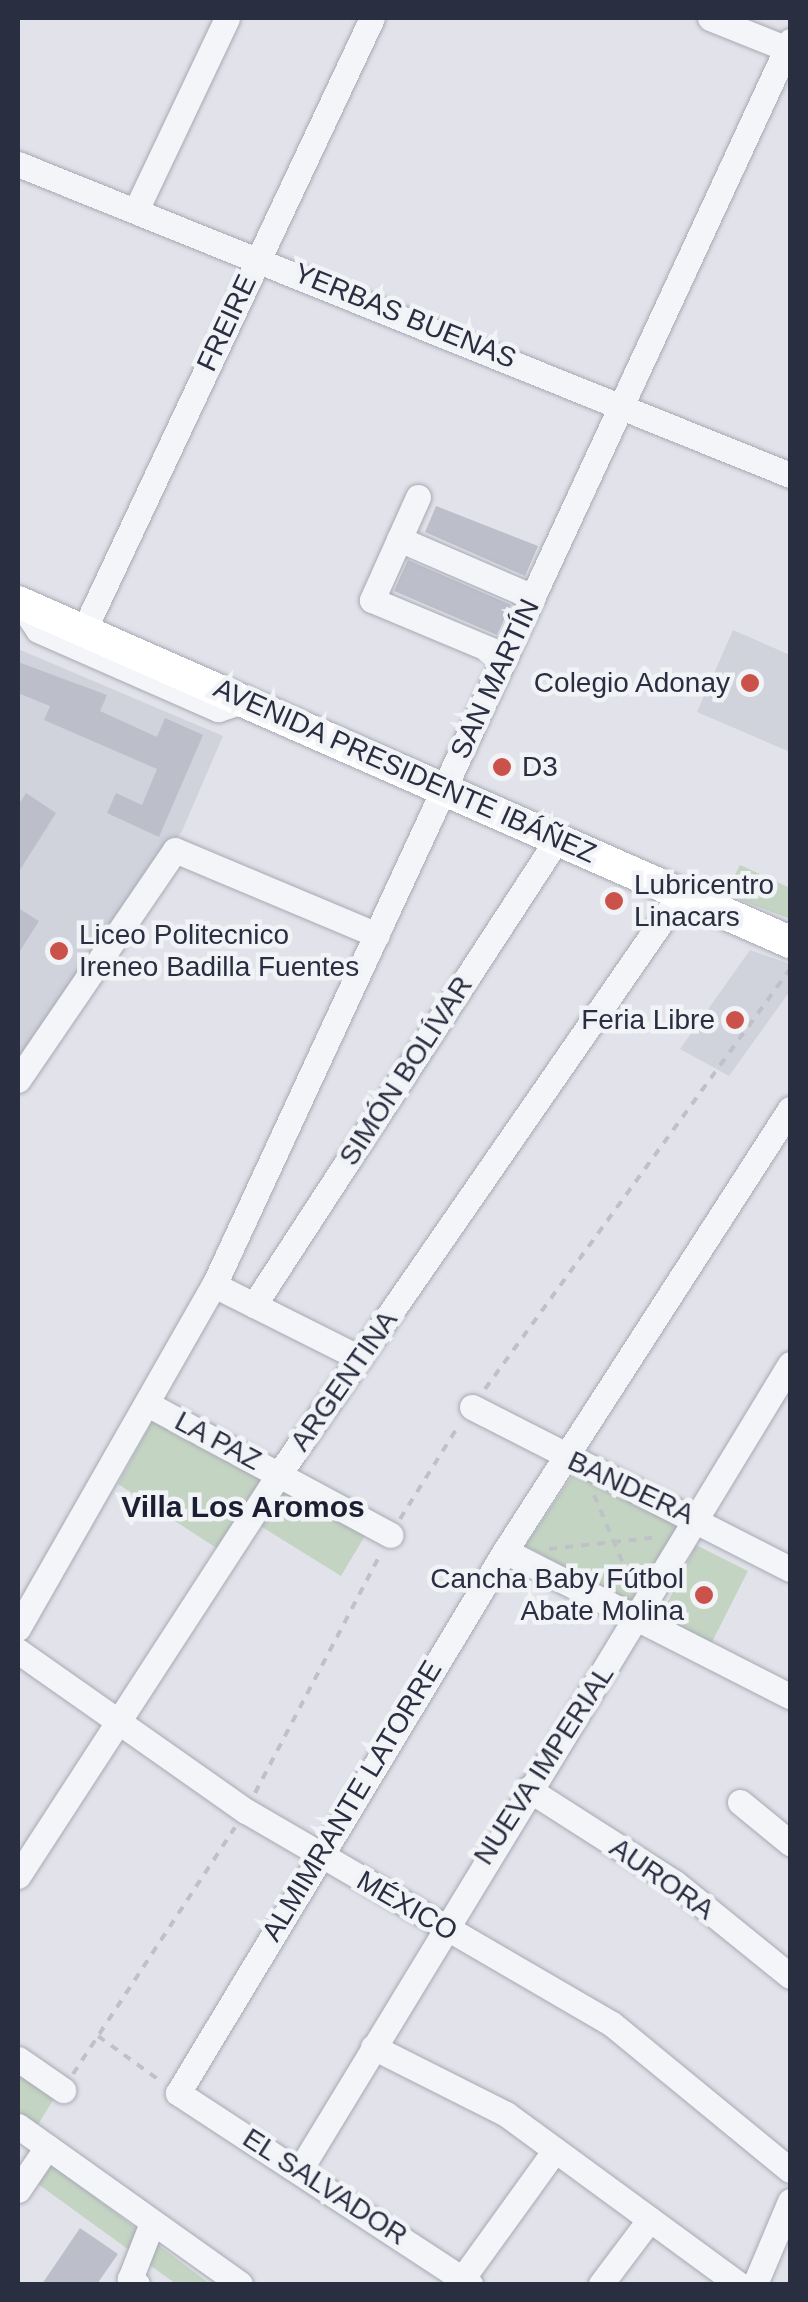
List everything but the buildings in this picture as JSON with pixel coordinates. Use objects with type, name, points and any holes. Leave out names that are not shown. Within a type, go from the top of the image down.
[{"type":"main road","name":"AVENIDA PRESIDENTE IBÁÑEZ","points":[[19,602],[446,787],[790,942]]},
{"type":"street","points":[[136,210],[227,18]]},
{"type":"street","name":"FREIRE","points":[[84,630],[372,18]]},
{"type":"street","points":[[710,18],[789,46]]},
{"type":"street","name":"SAN MARTÍN","points":[[18,1628],[151,1406],[214,1285],[789,46]]},
{"type":"street","name":"YERBAS BUENAS","points":[[18,164],[258,256],[790,475]]},
{"type":"street","points":[[418,497],[372,600],[506,656]]},
{"type":"street","points":[[399,539],[533,597]]},
{"type":"street","points":[[19,602],[38,630],[218,709],[245,700]]},
{"type":"street","name":"SIMÓN BOLÍVAR","points":[[254,1305],[558,838]]},
{"type":"street","points":[[18,1080],[175,850],[377,935]]},
{"type":"street","name":"ARGENTINA","points":[[18,1876],[279,1474],[681,893]]},
{"type":"street","name":"ALMIMRANTE LATORRE","points":[[178,2093],[317,1855],[505,1551],[790,1108]]},
{"type":"street","points":[[214,1285],[360,1358]]},
{"type":"street","name":"NUEVA IMPERIAL","points":[[301,2168],[441,1925],[637,1619],[694,1517],[786,1379]]},
{"type":"street","name":"LA PAZ","points":[[151,1406],[391,1534]]},
{"type":"street","name":"BANDERA","points":[[472,1408],[694,1517],[790,1569]]},
{"type":"street","points":[[505,1551],[790,1696]]},
{"type":"street","name":"MÉXICO","points":[[18,1651],[246,1811],[612,2024],[790,2170]]},
{"type":"street","name":"AURORA","points":[[528,1789],[675,1883],[790,1976]]},
{"type":"street","points":[[740,1802],[790,1843]]},
{"type":"street","points":[[372,2047],[506,2114],[738,2284]]},
{"type":"street","points":[[18,2059],[63,2090]]},
{"type":"street","name":"EL SALVADOR","points":[[178,2093],[301,2168],[466,2282]]},
{"type":"street","points":[[18,2126],[240,2284]]},
{"type":"street","points":[[18,2190],[47,2147]]},
{"type":"street","points":[[466,2282],[555,2150]]},
{"type":"street","points":[[755,2284],[790,2201]]},
{"type":"street","points":[[601,2284],[650,2219]]},
{"type":"street","points":[[137,2284],[130,2279],[152,2223]]},
{"type":"path","points":[[63,2090],[246,1811],[391,1534],[472,1408],[790,969]]},
{"type":"path","points":[[590,1487],[633,1587]]},
{"type":"path","points":[[532,1551],[664,1536]]},
{"type":"path","points":[[98,2036],[178,2093]]},
{"type":"shaded area","name":"Colegio Adonay","points":[[733,630],[790,655],[790,752],[697,712]]},
{"type":"shaded area","name":"Liceo Politecnico Ireneo Badilla Fuentes","points":[[18,649],[223,736],[182,831],[18,1070]]},
{"type":"shaded area","name":"Feria Libre","points":[[750,950],[790,964],[790,991],[729,1076],[680,1049]]},
{"type":"green space","points":[[740,865],[790,888],[790,919],[725,894]]},
{"type":"green space","points":[[156,1414],[366,1534],[341,1576],[241,1514],[218,1549],[118,1484]]},
{"type":"green space","points":[[578,1467],[690,1521],[638,1605],[525,1546]]},
{"type":"green space","name":"Cancha Baby Fútbol Abate Molina","points":[[696,1545],[748,1571],[711,1644],[660,1618]]},
{"type":"green space","points":[[18,2070],[55,2097],[36,2128],[18,2115]]},
{"type":"green space","points":[[52,2165],[210,2284],[176,2284],[38,2184]]},
{"type":"place","name":"Colegio Adonay","points":[[750,683]]},
{"type":"place","name":"D3","points":[[502,767]]},
{"type":"place","name":"Lubricentro Linacars","points":[[614,901]]},
{"type":"place","name":"Liceo Politecnico Ireneo Badilla Fuentes","points":[[59,951]]},
{"type":"place","name":"Feria Libre","points":[[735,1020]]},
{"type":"place","name":"Cancha Baby Fútbol Abate Molina","points":[[704,1595]]},
{"type":"district","name":"Villa Los Aromos","points":[[243,1507]]}]
